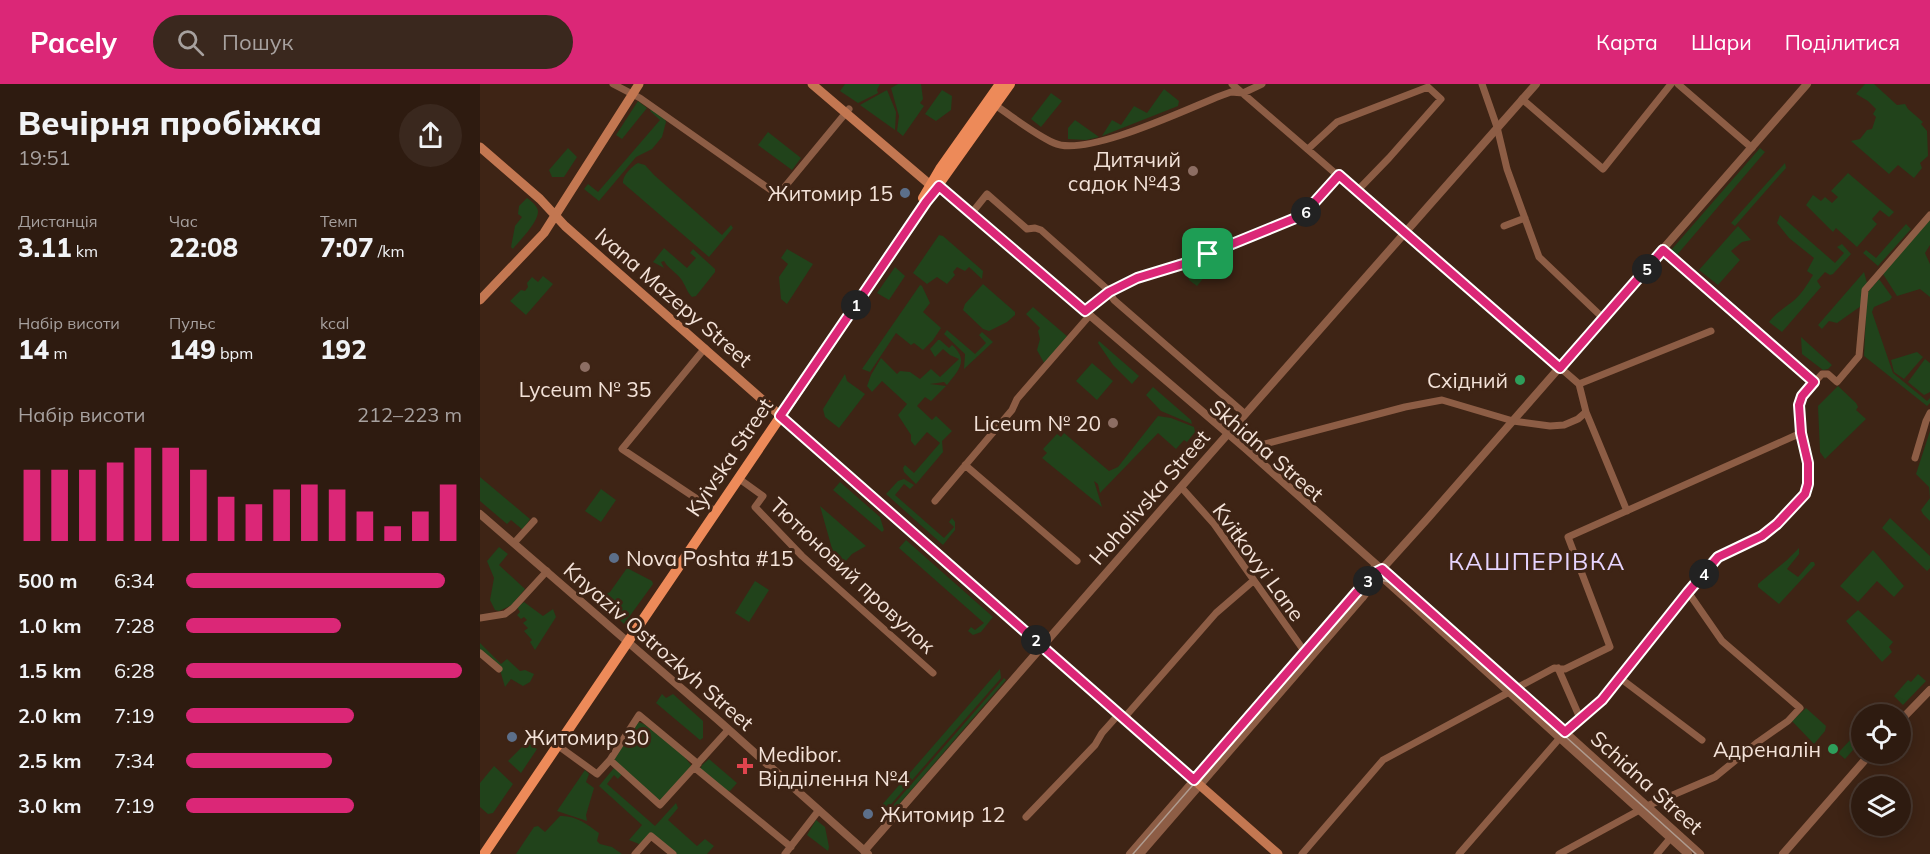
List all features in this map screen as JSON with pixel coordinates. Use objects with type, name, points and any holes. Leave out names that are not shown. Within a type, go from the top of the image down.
[{"type":"main road","points":[[480,300],[537,242],[631,90],[639,84]]},
{"type":"main road","name":"Skhidna Street","points":[[812,84],[848,111]]},
{"type":"main road","name":"Skhidna Street","points":[[820,84],[934,185]]},
{"type":"main road","name":"Kyivska Street","points":[[934,185],[1000,84]]},
{"type":"main road","name":"Kyivska Street","points":[[480,851],[738,478],[924,197],[1010,84]]},
{"type":"main road","name":"Ivana Mazepy Street","points":[[480,147],[1278,854]]},
{"type":"main road","points":[[480,294],[554,214]]},
{"type":"main road","name":"Kyivska Street","points":[[484,854],[712,509],[779,414]]},
{"type":"street","points":[[613,84],[631,90],[640,99],[778,195],[848,111]]},
{"type":"street","points":[[1232,84],[1579,384],[1586,412],[1627,511]]},
{"type":"street","points":[[1243,93],[1245,84]]},
{"type":"street","points":[[995,105],[1055,144],[1083,145],[1106,140],[1231,92],[1243,93],[1262,84]]},
{"type":"street","points":[[1482,84],[1497,127],[1507,169],[1539,257],[1603,318]]},
{"type":"street","name":"Hoholivska Street","points":[[865,853],[1042,646],[1536,84]]},
{"type":"street","points":[[1522,99],[1603,169],[1671,84]]},
{"type":"street","points":[[1678,84],[1752,148]]},
{"type":"street","points":[[1140,854],[1197,783],[1379,572],[1807,84]]},
{"type":"street","points":[[1308,149],[1337,122],[1428,87],[1441,99],[1389,159],[1357,191]]},
{"type":"street","points":[[935,501],[1012,410],[1017,399],[1109,292],[1137,278],[1183,264],[1303,215],[1339,175]]},
{"type":"street","name":"Skhidna Street","points":[[934,185],[971,214],[1087,315]]},
{"type":"street","name":"Skhidna Street","points":[[934,185],[1227,435],[1512,691]]},
{"type":"street","points":[[971,214],[987,194],[1027,229],[1035,228],[1041,231],[1109,292],[1114,300],[1245,414]]},
{"type":"street","points":[[1459,854],[1563,735],[1602,700],[1718,557],[1762,536],[1777,524],[1805,494],[1808,484],[1808,463],[1801,433],[1800,400],[1814,382],[1825,374],[1837,382],[1859,356],[1864,290],[1930,215]]},
{"type":"street","points":[[1504,226],[1525,218]]},
{"type":"street","points":[[1663,250],[1814,382]]},
{"type":"street","points":[[1579,384],[1711,330]]},
{"type":"street","points":[[705,348],[622,449],[712,509]]},
{"type":"street","points":[[1246,449],[1405,407],[1442,400],[1513,421],[1550,426],[1564,425],[1578,419],[1586,412]]},
{"type":"street","points":[[1915,458],[1930,414]]},
{"type":"street","points":[[1302,854],[1383,760],[1554,668],[1565,669],[1610,647],[1568,537],[1801,433]]},
{"type":"street","name":"Skhidna Street","points":[[1227,435],[1246,449],[1379,572]]},
{"type":"street","points":[[965,465],[1032,520],[1077,561]]},
{"type":"street","name":"Тютюновий провулок","points":[[738,478],[763,496],[755,507],[802,556],[933,673]]},
{"type":"street","name":"Kvitkovyi Lane","points":[[1181,487],[1214,524],[1307,656]]},
{"type":"street","name":"Knyaziv Ostrozkyh Street","points":[[480,514],[626,640],[865,853]]},
{"type":"street","points":[[514,543],[534,521]]},
{"type":"street","points":[[480,618],[505,614],[546,571]]},
{"type":"street","points":[[1026,817],[1216,613],[1253,581]]},
{"type":"street","points":[[1559,854],[1644,808],[1715,777],[1788,721],[1800,708],[1722,641],[1688,592]]},
{"type":"street","points":[[480,653],[499,669]]},
{"type":"street","points":[[1558,668],[1580,718]]},
{"type":"street","points":[[1620,678],[1701,740]]},
{"type":"street","name":"Schidna Street","points":[[1512,691],[1673,835],[1700,854]]},
{"type":"street","points":[[1911,710],[1929,693]]},
{"type":"street","points":[[557,745],[597,774],[610,760],[639,715],[791,847]]},
{"type":"street","points":[[610,760],[660,805],[728,730]]},
{"type":"street","points":[[1783,854],[1861,764]]},
{"type":"street","points":[[1130,854],[1197,783]]},
{"type":"street","points":[[785,854],[819,810]]},
{"type":"street","points":[[1657,854],[1673,835],[1688,854]]},
{"type":"street","points":[[635,854],[651,836],[673,854]]},
{"type":"green space","points":[[845,84],[880,84],[878,93],[858,103],[840,91]]},
{"type":"green space","points":[[898,84],[921,84],[923,99],[920,103],[924,106],[903,136],[897,131],[899,116],[891,88]]},
{"type":"green space","points":[[1865,84],[1874,84],[1897,105],[1905,104],[1923,122],[1921,124],[1927,131],[1928,156],[1920,163],[1922,168],[1914,178],[1898,165],[1889,174],[1851,141],[1860,139],[1867,130],[1872,129],[1876,117],[1873,114],[1876,109],[1856,94]]},
{"type":"green space","points":[[1164,89],[1179,101],[1178,106],[1102,136],[1112,120],[1121,125],[1134,106],[1147,113]]},
{"type":"green space","points":[[887,90],[896,112],[895,130],[860,105]]},
{"type":"green space","points":[[942,90],[952,96],[951,110],[936,121],[925,114]]},
{"type":"green space","points":[[1051,93],[1062,101],[1041,127],[1031,119]]},
{"type":"green space","points":[[638,101],[647,108],[622,139],[616,135]]},
{"type":"green space","points":[[652,109],[665,119],[662,137],[652,149],[636,157],[599,201],[584,189],[588,184],[598,192],[660,120],[650,111]]},
{"type":"green space","points":[[1075,120],[1099,137],[1086,140],[1068,139],[1068,128]]},
{"type":"green space","points":[[768,132],[801,158],[792,170],[758,145]]},
{"type":"green space","points":[[568,148],[577,157],[564,177],[552,177],[549,170]]},
{"type":"green space","points":[[1760,148],[1765,152],[1676,256],[1671,252],[1672,249]]},
{"type":"green space","points":[[638,163],[645,165],[722,235],[731,225],[733,228],[709,257],[623,183],[624,177]]},
{"type":"green space","points":[[1785,163],[1786,168],[1735,226],[1731,223]]},
{"type":"green space","points":[[1848,173],[1894,212],[1889,217],[1880,210],[1872,219],[1877,224],[1857,247],[1836,228],[1833,232],[1806,205],[1813,195],[1821,201],[1825,197],[1832,203],[1838,197],[1831,191]]},
{"type":"green space","points":[[527,198],[537,208],[537,218],[513,249],[511,247],[515,226],[522,217],[518,214],[519,206]]},
{"type":"green space","points":[[1780,215],[1835,263],[1844,253],[1837,247],[1842,244],[1851,254],[1833,274],[1825,272],[1817,281],[1821,287],[1782,332],[1769,322],[1804,290],[1813,275],[1807,271],[1814,258],[1789,238],[1777,223]]},
{"type":"green space","points":[[1930,219],[1930,245],[1925,253],[1930,264],[1930,297],[1920,289],[1897,296],[1883,274]]},
{"type":"green space","points":[[1906,224],[1911,229],[1878,266],[1863,253],[1866,250],[1876,258]]},
{"type":"green space","points":[[1738,226],[1751,240],[1742,242],[1731,251],[1740,260],[1718,285],[1699,270]]},
{"type":"green space","points":[[939,235],[983,271],[982,279],[969,267],[965,271],[957,267],[953,272],[955,275],[947,284],[937,277],[927,284],[913,273]]},
{"type":"green space","points":[[1234,245],[1236,248],[1223,261],[1216,263],[1197,286],[1189,280],[1186,265]]},
{"type":"green space","points":[[664,248],[687,268],[696,258],[690,253],[693,249],[715,269],[696,296],[690,295],[680,277],[664,261],[661,262],[664,268],[653,262]]},
{"type":"green space","points":[[787,249],[813,264],[787,304],[781,299],[779,277],[788,264],[781,258]]},
{"type":"green space","points":[[895,267],[905,276],[889,300],[877,293]]},
{"type":"green space","points":[[1864,272],[1867,283],[1861,306],[1837,323],[1829,321],[1822,329],[1818,325]]},
{"type":"green space","points":[[543,276],[553,284],[526,315],[510,301],[521,290],[525,291],[532,277],[538,282]]},
{"type":"green space","points":[[1879,279],[1892,297],[1874,307],[1872,312],[1893,373],[1927,401],[1930,398],[1927,406],[1864,356],[1867,293]]},
{"type":"green space","points":[[983,284],[1015,312],[1015,315],[1007,322],[989,331],[983,329],[963,310],[965,304]]},
{"type":"green space","points":[[920,285],[930,303],[923,312],[941,328],[933,340],[923,350],[914,343],[911,345],[896,333],[870,372],[862,369]]},
{"type":"green space","points":[[1033,307],[1068,337],[1044,363],[1037,350],[1040,328],[1026,314]]},
{"type":"green space","points":[[947,330],[975,354],[986,343],[979,335],[982,332],[993,342],[964,369],[965,354],[944,334]]},
{"type":"green space","points":[[1801,337],[1832,365],[1828,369],[1823,370],[1802,354]]},
{"type":"green space","points":[[938,340],[949,348],[952,345],[957,350],[961,360],[960,365],[947,385],[944,382],[930,384],[946,386],[931,401],[925,397],[917,406],[932,420],[936,416],[952,431],[942,441],[943,452],[916,484],[903,468],[905,465],[914,473],[940,443],[927,432],[915,446],[898,415],[907,404],[882,381],[872,392],[867,386],[881,358],[897,374],[900,371],[910,372],[920,379],[931,369],[940,377],[959,359],[943,349],[935,357],[930,349]]},
{"type":"green space","points":[[1099,341],[1139,376],[1132,384],[1113,365],[1098,343]]},
{"type":"green space","points":[[1917,352],[1923,357],[1904,379],[1894,372],[1891,360]]},
{"type":"green space","points":[[1925,359],[1930,363],[1930,392],[1924,395],[1908,382]]},
{"type":"green space","points":[[1092,363],[1113,381],[1097,400],[1076,381]]},
{"type":"green space","points":[[845,374],[847,381],[865,394],[839,428],[825,417],[823,409]]},
{"type":"green space","points":[[1838,386],[1856,403],[1858,407],[1856,410],[1866,419],[1825,459],[1820,452],[1818,406]]},
{"type":"green space","points":[[1153,387],[1191,420],[1192,424],[1161,411],[1146,395]]},
{"type":"green space","points":[[1158,416],[1171,418],[1194,427],[1195,432],[1187,442],[1184,440],[1176,449],[1158,433],[1100,493],[1098,484],[1094,481],[1102,507],[1042,458],[1047,453],[1043,449],[1057,434],[1061,437],[1064,433],[1109,471],[1118,467]]},
{"type":"green space","points":[[1930,431],[1930,498],[1929,487],[1916,474]]},
{"type":"green space","points":[[480,477],[530,519],[523,530],[511,520],[507,524],[480,501]]},
{"type":"green space","points":[[904,479],[914,485],[910,489],[904,484],[895,495],[944,538],[954,527],[949,522],[952,518],[955,522],[955,530],[943,545],[886,494],[898,481]]},
{"type":"green space","points":[[840,482],[880,517],[884,530],[882,532],[833,490]]},
{"type":"green space","points":[[601,489],[616,500],[601,522],[585,511]]},
{"type":"green space","points":[[1930,498],[1930,521],[1921,510]]},
{"type":"green space","points":[[820,506],[866,546],[852,554],[838,570]]},
{"type":"green space","points":[[1890,518],[1930,556],[1930,568],[1927,571],[1882,528]]},
{"type":"green space","points":[[906,540],[993,617],[981,632],[973,635],[968,631],[971,627],[975,630],[984,623],[899,548]]},
{"type":"green space","points":[[499,547],[508,554],[499,565],[525,589],[512,605],[499,611],[495,610],[490,600],[494,578],[487,561]]},
{"type":"green space","points":[[1799,548],[1799,554],[1787,569],[1798,577],[1811,562],[1815,565],[1779,604],[1758,587],[1758,584]]},
{"type":"green space","points":[[1873,550],[1904,586],[1894,597],[1877,581],[1858,602],[1840,586]]},
{"type":"green space","points":[[627,568],[652,581],[653,584],[624,624],[597,599],[610,592]]},
{"type":"green space","points":[[755,581],[769,590],[749,622],[735,613]]},
{"type":"green space","points":[[524,602],[543,616],[553,609],[556,617],[535,650],[530,642],[532,640],[524,631],[528,628],[523,623],[527,620],[517,615],[520,612],[517,607]]},
{"type":"green space","points":[[1858,610],[1893,642],[1889,647],[1892,652],[1882,662],[1846,621]]},
{"type":"green space","points":[[480,643],[501,664],[507,659],[520,671],[525,670],[534,674],[530,682],[523,686],[511,679],[505,687],[500,670],[480,651]]},
{"type":"green space","points":[[1000,669],[1001,678],[886,810],[881,806]]},
{"type":"green space","points":[[1918,674],[1926,681],[1902,704],[1894,696],[1908,680],[1911,682]]},
{"type":"green space","points":[[1004,678],[1006,680],[890,815],[888,811]]},
{"type":"green space","points":[[662,694],[666,698],[673,694],[703,721],[703,738],[700,740],[656,703]]},
{"type":"green space","points":[[1806,708],[1826,726],[1825,731],[1814,744],[1792,721]]},
{"type":"green space","points":[[638,722],[644,724],[682,754],[691,765],[689,771],[663,801],[658,800],[616,763],[614,758]]},
{"type":"green space","points":[[1851,739],[1851,752],[1845,759],[1838,753]]},
{"type":"green space","points":[[527,742],[537,749],[521,773],[508,761]]},
{"type":"green space","points":[[709,759],[737,783],[730,791],[724,790],[700,770]]},
{"type":"green space","points":[[494,766],[513,784],[493,813],[488,814],[480,807],[480,783]]},
{"type":"green space","points":[[614,768],[622,774],[618,779],[614,775],[607,784],[655,826],[676,803],[678,808],[668,820],[697,846],[705,839],[714,846],[707,854],[677,854],[656,837],[639,844],[629,840],[642,825],[599,786]]},
{"type":"green space","points":[[585,770],[589,774],[586,782],[594,788],[586,815],[587,821],[557,811]]},
{"type":"green space","points":[[560,816],[571,817],[585,823],[599,833],[597,841],[600,844],[612,847],[622,854],[516,854],[534,827],[538,826],[545,832]]},
{"type":"green space","points":[[816,820],[825,827],[828,851],[807,835]]},
{"type":"tram line","points":[[1133,854],[1363,589],[1369,584],[1380,581],[1391,583],[1407,594],[1696,854]]},
{"type":"place","name":"Дитячий садок №43","points":[[1193,171]]},
{"type":"place","name":"Житомир 15","points":[[905,193]]},
{"type":"place","name":"Lyceum № 35","points":[[585,367]]},
{"type":"place","name":"Східний","points":[[1520,380]]},
{"type":"place","name":"Liceum № 20","points":[[1113,423]]},
{"type":"place","name":"Nova Poshta #15","points":[[614,558]]},
{"type":"place","name":"Житомир 30","points":[[512,737]]},
{"type":"place","name":"Адреналін","points":[[1833,749]]},
{"type":"place","name":"Medibor. Відділення №4","points":[[745,766]]},
{"type":"place","name":"Житомир 12","points":[[868,814]]},
{"type":"district","name":"КАШПЕРІВКА","points":[[1537,561]]},
{"type":"route","points":[[1339,175],[1560,368],[1663,250],[1814,382],[1802,396],[1799,405],[1801,433],[1808,463],[1808,484],[1805,494],[1777,524],[1762,536],[1718,557],[1602,700],[1565,732],[1382,569],[1376,572],[1356,593],[1194,780],[780,416],[939,186],[1085,311],[1109,292],[1137,278],[1208,254],[1303,215],[1339,175]]}]
